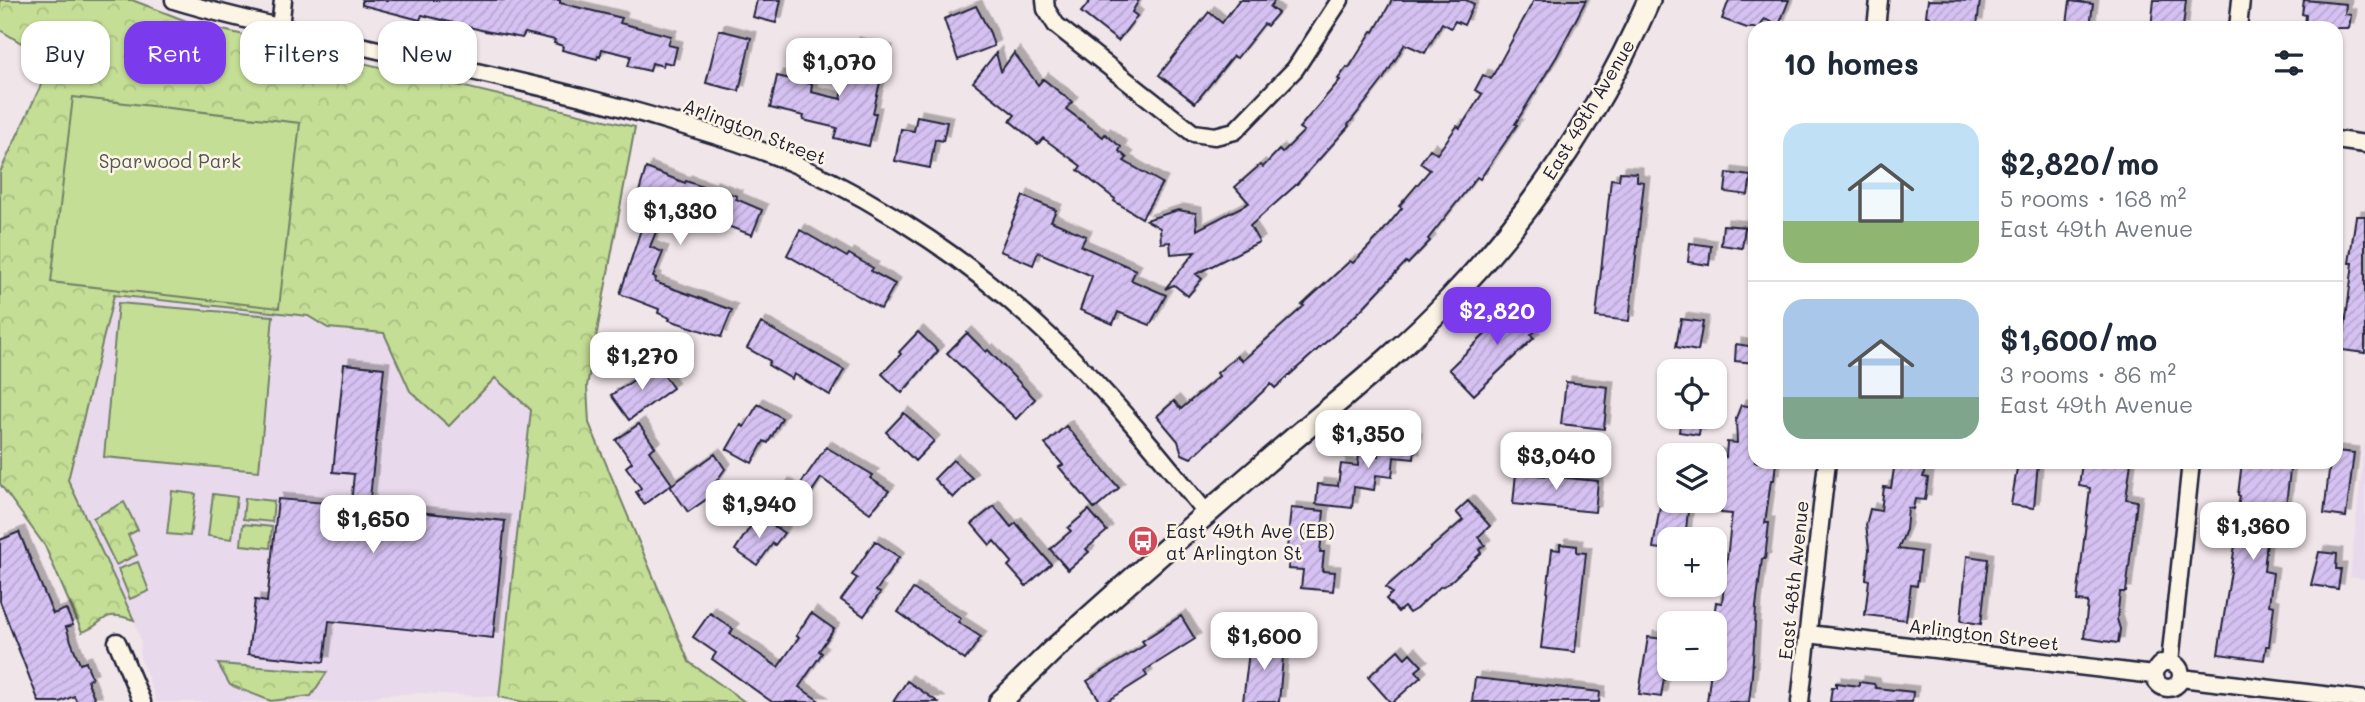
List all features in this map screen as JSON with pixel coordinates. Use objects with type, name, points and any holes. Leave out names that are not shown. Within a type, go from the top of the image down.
[{"type":"street","name":"Arlington Street","points":[[174,0],[256,21]]},
{"type":"street","points":[[281,21],[283,0]]},
{"type":"street","points":[[1046,4],[1056,24],[1194,133],[1215,136],[1235,131],[1295,69],[1340,0]]},
{"type":"street","name":"East 49th Avenue","points":[[1000,702],[1053,650],[1449,300],[1489,255],[1566,153],[1612,77],[1649,0]]},
{"type":"street","points":[[1877,21],[1880,0]]},
{"type":"street","points":[[2239,21],[2241,0]]},
{"type":"street","name":"Arlington Street","points":[[364,47],[611,104],[727,139],[796,165],[848,191],[897,219],[953,257],[1006,297],[1049,335],[1114,405],[1207,514]]},
{"type":"street","points":[[2343,141],[2365,144]]},
{"type":"street","name":"East 48th Avenue","points":[[1800,702],[1826,469]]},
{"type":"street","points":[[2170,662],[2190,469]]},
{"type":"street","name":"Arlington Street","points":[[1808,634],[2154,675]]},
{"type":"street","points":[[117,642],[142,702]]},
{"type":"street","points":[[2170,662],[2177,666],[2181,678],[2166,695],[2156,683],[2154,675],[2157,666],[2170,662]]},
{"type":"street","points":[[2181,678],[2365,700]]},
{"type":"shaded area","points":[[114,295],[538,341],[499,697],[419,693],[383,695],[343,702],[157,702],[140,657],[141,641],[134,620],[68,480]]},
{"type":"shaded area","points":[[2365,440],[2365,579],[2350,577]]},
{"type":"green space","name":"Sparwood Park","points":[[0,0],[132,0],[186,21],[124,21],[124,84],[226,84],[226,31],[240,34],[240,84],[364,84],[364,63],[378,66],[378,84],[452,84],[635,127],[587,386],[589,423],[689,662],[745,702],[524,702],[499,697],[531,410],[495,378],[449,426],[410,391],[384,333],[328,328],[308,316],[114,295],[68,480],[134,620],[109,616],[82,632],[45,546],[0,484],[0,172],[42,84],[110,84],[110,21],[21,21],[21,43],[0,30]]},
{"type":"green space","points":[[73,97],[300,123],[279,308],[51,282]]},
{"type":"green space","points":[[118,303],[273,316],[259,471],[104,457]]},
{"type":"green space","points":[[172,491],[196,494],[190,536],[167,534]]},
{"type":"green space","points":[[213,494],[237,497],[232,539],[208,536]]},
{"type":"green space","points":[[245,498],[274,501],[272,522],[243,519]]},
{"type":"green space","points":[[124,502],[138,530],[128,535],[137,555],[116,565],[93,518]]},
{"type":"green space","points":[[243,524],[272,527],[270,548],[241,545]]},
{"type":"green space","points":[[138,562],[149,591],[130,599],[118,569]]},
{"type":"green space","points":[[218,664],[327,672],[311,696],[271,701],[230,685]]},
{"type":"building","points":[[362,0],[560,0],[560,3],[622,18],[620,23],[671,36],[668,45],[677,47],[673,64],[664,62],[663,66],[652,63],[650,71],[628,66],[631,56],[602,49],[597,59],[562,50],[563,46],[554,43],[555,40],[525,33],[522,38],[477,29],[477,21],[446,21],[422,15],[420,20],[362,5]]},
{"type":"building","points":[[757,0],[781,0],[776,23],[753,17]]},
{"type":"building","points":[[1091,0],[1139,0],[1132,12],[1137,16],[1118,41],[1081,12]]},
{"type":"building","points":[[1239,0],[1275,0],[1270,7],[1278,13],[1267,26],[1264,24],[1237,58],[1233,56],[1195,103],[1159,75],[1209,12],[1222,23]]},
{"type":"building","points":[[1392,0],[1466,0],[1474,4],[1464,25],[1455,21],[1451,28],[1442,23],[1425,53],[1405,44],[1349,126],[1297,184],[1250,226],[1259,242],[1196,274],[1202,279],[1188,296],[1174,285],[1165,289],[1195,252],[1171,254],[1170,242],[1161,243],[1160,228],[1146,220],[1178,210],[1196,213],[1197,230],[1249,203],[1235,187],[1260,165],[1263,167],[1279,150],[1282,153],[1304,131],[1299,128],[1340,80],[1338,79],[1347,67],[1349,68]]},
{"type":"building","points":[[1534,0],[1586,0],[1557,56],[1515,124],[1517,125],[1480,179],[1477,177],[1428,239],[1430,241],[1408,264],[1406,262],[1358,313],[1275,388],[1271,384],[1191,458],[1182,454],[1178,441],[1157,416],[1174,401],[1181,409],[1219,376],[1217,373],[1237,356],[1242,361],[1350,261],[1353,263],[1379,236],[1402,208],[1399,206],[1430,170],[1420,163],[1430,149],[1437,154],[1457,126],[1460,128],[1482,94],[1475,90],[1483,75],[1491,79]]},
{"type":"building","points":[[1729,0],[1789,0],[1781,21],[1748,21],[1747,28],[1722,19]]},
{"type":"building","points":[[1928,0],[1980,1],[1978,21],[1930,21],[1930,17],[1926,16]]},
{"type":"building","points":[[2154,0],[2186,0],[2184,21],[2152,21]]},
{"type":"building","points":[[2304,0],[2346,4],[2345,14],[2351,15],[2349,28],[2343,28],[2343,21],[2306,21],[2306,15],[2302,14]]},
{"type":"building","points":[[2070,1],[2093,4],[2091,21],[2067,21]]},
{"type":"building","points":[[976,6],[994,46],[958,60],[944,19]]},
{"type":"building","points":[[719,30],[751,38],[739,91],[706,83]]},
{"type":"building","points":[[854,43],[887,51],[873,113],[876,113],[869,146],[834,138],[837,128],[770,108],[777,76],[812,84],[811,92],[841,99]]},
{"type":"building","points":[[996,53],[1001,71],[1014,53],[1038,85],[1043,79],[1072,102],[1066,109],[1121,147],[1119,151],[1127,158],[1124,161],[1162,183],[1142,218],[1114,201],[1115,199],[1078,170],[1081,166],[1043,138],[1038,144],[1010,121],[1015,115],[973,82]]},
{"type":"building","points":[[917,116],[947,122],[943,141],[935,139],[930,168],[895,161],[901,129],[914,131]]},
{"type":"building","points":[[646,168],[685,183],[686,181],[711,190],[712,187],[737,196],[736,199],[762,210],[752,235],[667,204],[650,247],[663,252],[653,277],[656,278],[655,282],[732,310],[721,337],[669,320],[670,318],[658,313],[659,309],[620,294],[642,226],[630,222]]},
{"type":"building","points":[[1620,172],[1637,173],[1637,181],[1644,182],[1629,321],[1596,317],[1611,179],[1619,180]]},
{"type":"building","points":[[1727,173],[1748,176],[1748,195],[1725,192]]},
{"type":"building","points":[[1023,196],[1056,210],[1051,221],[1086,236],[1081,246],[1136,270],[1131,280],[1166,295],[1150,325],[1118,312],[1113,324],[1080,310],[1092,276],[1038,252],[1033,265],[1000,251]]},
{"type":"building","points":[[2356,216],[2365,216],[2365,353],[2343,350],[2353,263],[2349,263]]},
{"type":"building","points":[[1723,225],[1745,227],[1742,248],[1721,245]]},
{"type":"building","points":[[800,230],[847,257],[849,254],[873,268],[871,271],[895,284],[881,309],[787,255]]},
{"type":"building","points":[[1690,243],[1711,246],[1709,265],[1688,262]]},
{"type":"building","points":[[1522,299],[1544,323],[1531,335],[1534,338],[1474,395],[1449,369]]},
{"type":"building","points":[[1681,319],[1703,322],[1698,351],[1676,347]]},
{"type":"building","points":[[761,323],[844,370],[830,395],[794,374],[792,379],[768,365],[770,361],[747,348]]},
{"type":"building","points":[[918,332],[938,351],[902,393],[882,374]]},
{"type":"building","points":[[967,333],[986,352],[988,350],[1035,399],[1016,419],[947,353]]},
{"type":"building","points":[[1736,344],[1748,346],[1748,362],[1735,361]]},
{"type":"building","points":[[344,364],[384,368],[369,507],[505,521],[493,638],[329,621],[324,662],[248,654],[255,600],[267,602],[278,499],[351,505],[354,474],[333,472]]},
{"type":"building","points":[[657,365],[673,388],[629,420],[611,395]]},
{"type":"building","points":[[1566,382],[1608,387],[1604,429],[1561,424]]},
{"type":"building","points":[[758,404],[782,418],[768,443],[764,441],[752,463],[727,449]]},
{"type":"building","points":[[1741,405],[1748,406],[1748,469],[1775,469],[1774,480],[1771,480],[1765,523],[1769,523],[1756,607],[1749,702],[1707,702],[1710,681],[1727,681],[1727,611],[1715,611],[1716,602],[1722,603],[1723,597],[1727,597],[1727,558],[1732,514],[1721,513],[1727,513],[1727,442],[1737,443],[1736,418]]},
{"type":"building","points":[[904,413],[934,441],[915,461],[886,432]]},
{"type":"building","points":[[639,424],[655,447],[649,451],[672,484],[644,504],[636,492],[641,488],[626,467],[632,462],[616,440]]},
{"type":"building","points":[[1066,426],[1119,488],[1095,509],[1059,467],[1063,465],[1045,444]]},
{"type":"building","points":[[1393,427],[1409,429],[1408,437],[1416,438],[1414,459],[1394,457],[1392,477],[1376,475],[1374,490],[1354,487],[1352,508],[1316,504],[1318,484],[1338,486],[1341,464],[1358,466],[1359,453],[1379,456],[1382,434],[1392,435]]},
{"type":"building","points":[[1679,429],[1700,429],[1699,435],[1679,432]]},
{"type":"building","points":[[826,447],[873,475],[870,478],[889,491],[870,513],[821,478],[799,511],[775,497],[784,484],[795,492]]},
{"type":"building","points":[[2343,452],[2354,453],[2346,517],[2324,514],[2329,469],[2343,469]]},
{"type":"building","points":[[715,454],[725,469],[708,493],[711,496],[688,512],[670,486]]},
{"type":"building","points":[[953,460],[972,478],[953,498],[934,479]]},
{"type":"building","points":[[1894,469],[1925,469],[1923,477],[1928,478],[1925,500],[1915,499],[1913,509],[1908,508],[1906,530],[1898,549],[1921,552],[1917,586],[1911,585],[1906,620],[1865,615],[1869,580],[1866,579],[1869,549],[1866,525],[1870,509],[1881,511],[1884,487],[1891,488]]},
{"type":"building","points":[[2017,469],[2037,469],[2034,508],[2011,505]]},
{"type":"building","points":[[2081,469],[2130,469],[2126,499],[2137,501],[2126,592],[2120,592],[2118,643],[2084,638],[2088,602],[2077,601],[2090,488],[2079,486]]},
{"type":"building","points":[[2241,469],[2290,469],[2285,513],[2266,510],[2262,539],[2267,540],[2264,571],[2273,573],[2269,605],[2274,606],[2269,646],[2266,646],[2264,660],[2218,654],[2241,507],[2238,507]]},
{"type":"building","points":[[1516,473],[1598,481],[1595,512],[1513,504]]},
{"type":"building","points":[[1468,501],[1490,526],[1478,537],[1485,545],[1479,550],[1481,553],[1416,609],[1409,613],[1404,607],[1398,612],[1386,599],[1392,593],[1386,587],[1463,520],[1456,512]]},
{"type":"building","points":[[994,506],[1011,527],[1016,523],[1051,564],[1026,586],[1008,566],[1012,562],[994,541],[990,545],[972,524]]},
{"type":"building","points":[[1291,508],[1324,511],[1320,552],[1324,552],[1322,571],[1335,572],[1333,591],[1301,588],[1303,570],[1288,569]]},
{"type":"building","points":[[1089,510],[1107,531],[1086,549],[1089,552],[1068,570],[1050,549],[1071,531],[1068,528]]},
{"type":"building","points":[[1659,513],[1688,513],[1686,527],[1657,527],[1657,548],[1653,548]]},
{"type":"building","points":[[758,515],[784,533],[757,565],[735,550]]},
{"type":"building","points":[[19,532],[53,614],[66,609],[73,625],[66,627],[80,664],[86,662],[92,678],[87,680],[96,702],[77,702],[74,696],[60,702],[39,702],[0,601],[0,540]]},
{"type":"building","points":[[875,541],[899,557],[876,591],[880,593],[864,616],[841,600],[857,578],[852,575]]},
{"type":"building","points":[[1560,544],[1577,546],[1577,552],[1586,553],[1575,652],[1541,648],[1552,549],[1560,550]]},
{"type":"building","points":[[2319,552],[2337,554],[2336,569],[2341,569],[2338,589],[2311,585]]},
{"type":"building","points":[[1967,556],[1988,559],[1981,624],[1961,621]]},
{"type":"building","points":[[913,589],[961,618],[958,622],[981,637],[965,660],[898,612]]},
{"type":"building","points":[[710,613],[733,629],[730,634],[778,667],[799,637],[796,636],[811,613],[834,629],[819,651],[822,653],[799,687],[821,702],[772,702],[712,659],[716,653],[693,637]]},
{"type":"building","points":[[1181,616],[1195,639],[1144,671],[1147,676],[1106,702],[1101,702],[1087,681],[1145,645],[1142,641]]},
{"type":"building","points":[[1260,636],[1276,638],[1275,645],[1284,646],[1279,702],[1243,702],[1250,643],[1259,644]]},
{"type":"building","points":[[1648,637],[1657,638],[1657,681],[1664,681],[1661,697],[1639,694]]},
{"type":"building","points":[[1398,650],[1405,658],[1410,653],[1422,666],[1416,671],[1421,677],[1390,702],[1368,677]]},
{"type":"building","points":[[1475,678],[1600,692],[1599,702],[1472,702]]},
{"type":"building","points":[[907,681],[938,702],[893,702]]},
{"type":"building","points":[[1859,682],[1874,684],[1876,688],[1913,692],[1912,702],[1830,702],[1832,687],[1836,687],[1836,683],[1859,686]]},
{"type":"place","name":"East 49th Ave (EB) at Arlington St","points":[[1143,541]]}]
